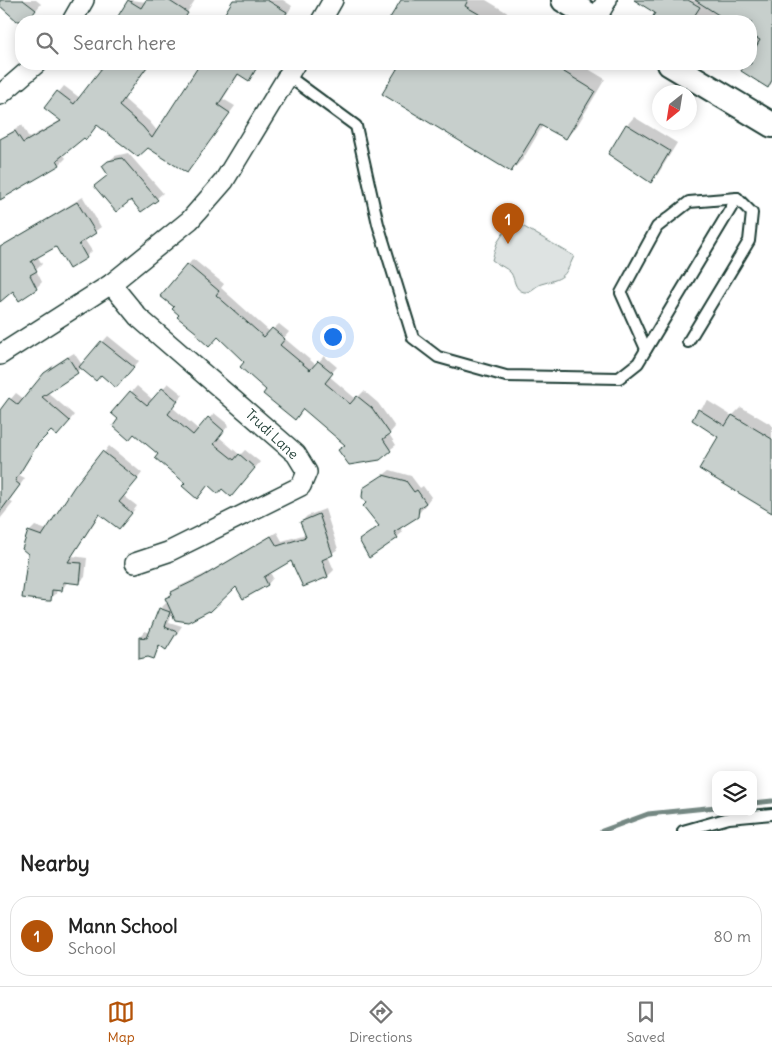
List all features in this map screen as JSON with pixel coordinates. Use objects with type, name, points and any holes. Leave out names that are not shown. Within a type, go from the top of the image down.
[{"type":"street","points":[[75,15],[84,0]]},
{"type":"street","points":[[324,15],[333,0]]},
{"type":"street","points":[[564,0],[600,14]]},
{"type":"street","points":[[0,95],[29,70]]},
{"type":"street","points":[[0,355],[111,284],[190,220],[224,181],[292,70]]},
{"type":"street","points":[[680,70],[772,124]]},
{"type":"street","name":"Trudi Lane","points":[[111,284],[138,317],[296,454],[307,472],[301,486],[168,552],[135,563]]},
{"type":"lane","points":[[292,70],[356,126],[378,224],[413,338],[438,357],[506,376],[619,378],[638,363],[737,198]]},
{"type":"lane","points":[[646,349],[620,292],[657,227],[689,202],[737,198],[752,213],[749,241],[688,342]]},
{"type":"lane","points":[[683,831],[729,818],[772,814]]},
{"type":"shaded area","points":[[512,220],[574,256],[568,269],[562,276],[524,292],[518,289],[509,271],[492,260],[497,243]]},
{"type":"building","points":[[0,0],[23,0],[36,10],[32,15],[15,15],[15,19],[0,6]]},
{"type":"building","points":[[128,0],[141,8],[146,0],[168,0],[188,13],[187,15],[119,15]]},
{"type":"building","points":[[233,0],[267,0],[287,12],[285,15],[224,15]]},
{"type":"building","points":[[401,0],[468,0],[465,6],[481,15],[392,15]]},
{"type":"building","points":[[634,0],[688,0],[700,7],[695,15],[654,15],[655,13]]},
{"type":"building","points":[[695,0],[772,0],[772,80],[768,88],[741,71],[757,70],[757,45],[760,40],[757,38],[757,15],[719,15]]},
{"type":"building","points":[[100,70],[145,70],[119,106],[143,127],[152,138],[196,70],[255,70],[249,81],[238,74],[218,105],[230,113],[187,173],[148,148],[138,157],[97,125],[86,140],[84,138],[57,160],[60,165],[0,200],[0,139],[15,131],[23,143],[61,121],[44,108],[57,91],[74,104]]},
{"type":"building","points":[[396,70],[561,70],[595,91],[566,139],[540,125],[511,172],[382,94]]},
{"type":"building","points":[[626,124],[670,151],[651,183],[608,154]]},
{"type":"building","points":[[122,158],[158,200],[141,212],[131,200],[116,212],[94,186],[108,175],[102,166],[108,161]]},
{"type":"building","points":[[77,202],[96,233],[79,244],[87,258],[69,269],[56,247],[31,261],[37,271],[30,275],[37,289],[19,301],[13,291],[0,302],[0,247]]},
{"type":"building","points":[[187,264],[219,291],[216,295],[264,337],[272,328],[285,339],[280,345],[310,370],[318,361],[333,373],[325,383],[350,404],[357,396],[372,408],[390,434],[383,439],[391,451],[380,460],[349,465],[338,450],[345,445],[303,409],[295,420],[263,394],[266,390],[240,367],[244,362],[218,337],[209,347],[196,335],[197,333],[177,317],[179,315],[172,309],[174,307],[160,296]]},
{"type":"building","points":[[101,341],[134,367],[116,388],[101,375],[96,381],[79,367]]},
{"type":"building","points":[[68,357],[78,373],[42,397],[70,421],[57,436],[51,431],[37,445],[15,481],[20,485],[0,512],[0,410],[9,398],[18,405],[44,373]]},
{"type":"building","points":[[162,388],[178,401],[168,414],[193,435],[208,417],[224,431],[214,444],[234,460],[239,454],[255,468],[231,497],[222,489],[218,494],[208,485],[197,499],[182,486],[185,483],[155,458],[158,454],[134,434],[129,440],[113,426],[118,419],[111,413],[130,391],[147,405]]},
{"type":"building","points":[[698,409],[725,426],[732,415],[772,439],[772,513],[699,469],[718,437],[692,420]]},
{"type":"building","points":[[102,451],[138,479],[119,502],[132,513],[119,529],[99,514],[68,562],[82,563],[80,584],[63,582],[62,591],[52,590],[51,601],[22,598],[28,554],[22,549],[28,531],[42,536],[74,487]]},
{"type":"building","points":[[383,475],[406,481],[414,492],[417,490],[426,503],[419,508],[418,517],[394,532],[398,538],[369,558],[359,540],[379,526],[363,506],[366,503],[362,497],[363,488]]},
{"type":"building","points":[[319,514],[333,555],[322,560],[328,577],[303,587],[291,561],[264,577],[268,585],[243,599],[236,587],[210,612],[188,622],[175,620],[165,598],[172,595],[171,592],[202,577],[271,536],[277,546],[306,537],[300,522]]},
{"type":"building","points":[[159,608],[170,612],[165,627],[177,632],[166,650],[159,645],[154,659],[148,657],[139,659],[139,637],[147,638]]},
{"type":"waterway","points":[[757,803],[772,801]]},
{"type":"waterway","points":[[602,831],[648,814],[712,807]]},
{"type":"place","name":"Mann School","points":[[508,244]]}]
